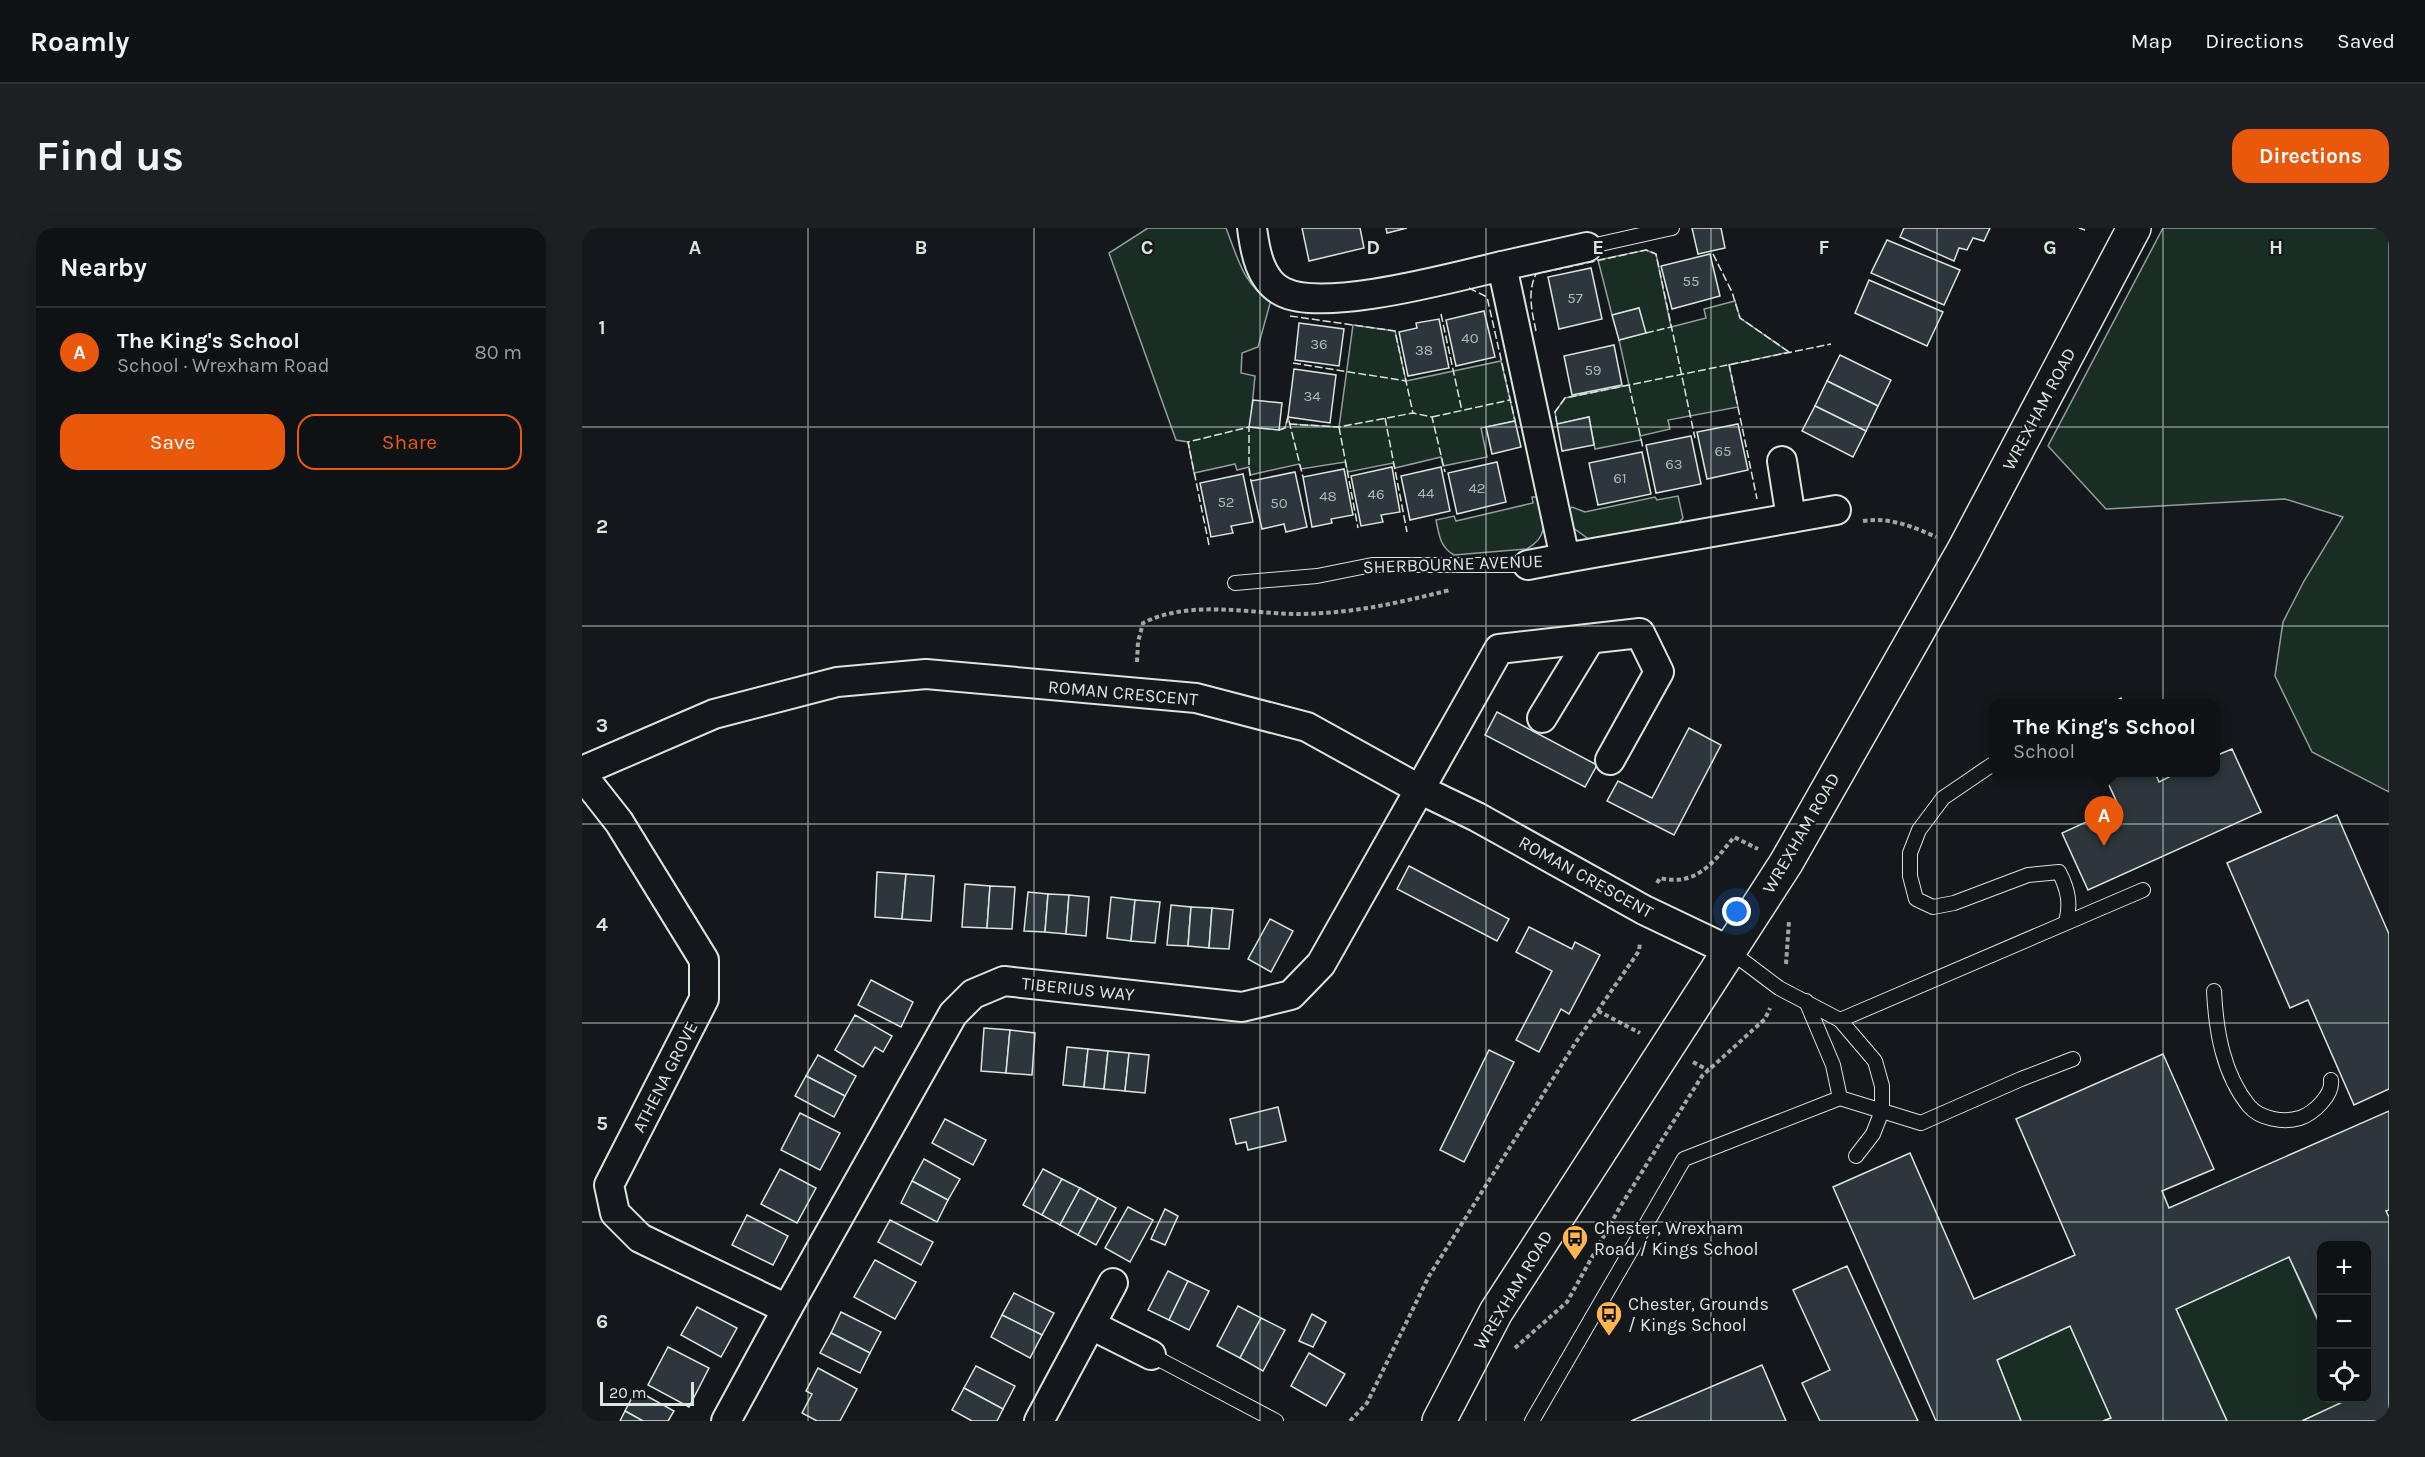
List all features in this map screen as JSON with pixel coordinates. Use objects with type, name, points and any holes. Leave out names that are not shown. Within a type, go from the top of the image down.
[{"type":"highway","name":"WREXHAM ROAD","points":[[1439,1421],[1496,1312],[1786,863],[1964,550],[2134,228]]},
{"type":"street","points":[[1252,228],[1258,257],[1267,279],[1283,292],[1308,297],[1352,298],[1587,247]]},
{"type":"street","name":"SHERBOURNE AVENUE","points":[[1502,266],[1565,558]]},
{"type":"street","points":[[1782,461],[1791,518]]},
{"type":"street","name":"SHERBOURNE AVENUE","points":[[1528,565],[1836,510]]},
{"type":"street","points":[[1542,718],[1590,639],[1640,633],[1659,672],[1610,760]]},
{"type":"street","name":"TIBERIUS WAY","points":[[726,1421],[953,1014],[974,994],[1004,981],[1242,1007],[1291,995],[1321,964],[1499,649],[1590,639]]},
{"type":"street","name":"ROMAN CRESCENT","points":[[582,773],[714,714],[837,682],[926,674],[1196,698],[1307,727],[1419,789],[1477,817],[1644,910],[1730,951]]},
{"type":"street","name":"ATHENA GROVE","points":[[582,773],[619,822],[704,960],[704,999],[609,1185],[615,1213],[640,1238],[787,1309]]},
{"type":"street","points":[[1039,1421],[1113,1283]]},
{"type":"street","points":[[1091,1325],[1150,1355]]},
{"type":"lane","points":[[1587,247],[1672,228]]},
{"type":"lane","name":"SHERBOURNE AVENUE","points":[[1235,583],[1317,576],[1372,565],[1528,565]]},
{"type":"lane","points":[[1989,767],[1943,798],[1919,830],[1910,853],[1910,876],[1916,899],[1933,907],[1954,903],[2028,875],[2059,872],[2068,897],[2069,909],[2066,922]]},
{"type":"lane","points":[[1840,1020],[2143,890]]},
{"type":"lane","points":[[1730,951],[1779,988],[1840,1020],[1875,1061],[1882,1086],[1882,1111],[1873,1134],[1856,1156]]},
{"type":"lane","points":[[2214,992],[2216,1023],[2228,1072],[2250,1107],[2274,1120],[2301,1118],[2327,1096],[2331,1080]]},
{"type":"lane","points":[[1806,1001],[1833,1065],[1840,1098]]},
{"type":"lane","points":[[1532,1421],[1684,1159],[1840,1098],[1921,1123],[2073,1059]]},
{"type":"lane","points":[[1150,1355],[1276,1421]]},
{"type":"path","points":[[1836,510],[1839,525],[1878,519],[1913,526],[1964,550]]},
{"type":"path","points":[[1137,664],[1138,642],[1143,623],[1160,614],[1191,610],[1300,614],[1362,611],[1452,589]]},
{"type":"path","points":[[1660,878],[1683,880],[1695,877],[1710,866],[1734,837]]},
{"type":"path","points":[[1510,1357],[1516,1347],[1567,1302],[1620,1207],[1702,1076],[1765,1019],[1786,970],[1788,923],[1794,914]]},
{"type":"path","points":[[1350,1421],[1367,1403],[1429,1276],[1598,1011],[1640,951]]},
{"type":"path","points":[[1598,1011],[1626,1025]]},
{"type":"green space","points":[[1148,228],[1226,228],[1248,279],[1254,287],[1271,300],[1258,347],[1242,353],[1241,373],[1255,376],[1250,427],[1279,430],[1285,428],[1288,417],[1290,424],[1339,427],[1353,325],[1395,331],[1406,381],[1501,361],[1515,421],[1481,428],[1487,457],[1443,466],[1441,457],[1395,468],[1393,463],[1348,472],[1345,462],[1301,469],[1299,464],[1250,475],[1249,467],[1237,470],[1235,464],[1194,473],[1188,442],[1176,440],[1109,253]]},
{"type":"green space","points":[[2163,228],[2389,228],[2389,792],[2312,752],[2275,676],[2283,622],[2304,581],[2343,517],[2285,499],[2106,509],[2048,446]]},
{"type":"green space","points":[[1646,250],[1656,254],[1671,327],[1706,318],[1704,309],[1735,301],[1740,318],[1789,352],[1729,365],[1738,407],[1668,420],[1670,429],[1640,436],[1641,440],[1595,449],[1589,417],[1557,424],[1555,412],[1565,398],[1629,385],[1619,340],[1645,333],[1639,308],[1612,315],[1598,260]]},
{"type":"green space","points":[[1678,496],[1683,518],[1675,527],[1590,540],[1572,527],[1566,512],[1572,507],[1585,512],[1655,497],[1657,500]]},
{"type":"green space","points":[[1532,497],[1538,497],[1543,526],[1540,538],[1527,549],[1454,555],[1449,552],[1439,536],[1436,520],[1454,516],[1456,521],[1533,503]]},
{"type":"green space","points":[[2289,1257],[2317,1319],[2317,1403],[2342,1403],[2302,1421],[2227,1421],[2176,1309]]},
{"type":"green space","points":[[2070,1326],[2111,1418],[2103,1421],[2021,1421],[1997,1360]]},
{"type":"building","points":[[1302,228],[1360,228],[1364,248],[1309,261]]},
{"type":"building","points":[[1386,228],[1407,228],[1387,233]]},
{"type":"building","points":[[1692,228],[1721,228],[1725,248],[1698,254]]},
{"type":"building","points":[[1904,228],[1990,228],[1984,241],[1973,238],[1967,250],[1959,248],[1954,261],[1900,237]]},
{"type":"building","points":[[1887,240],[1960,270],[1944,305],[1871,273]]},
{"type":"building","points":[[1710,254],[1720,296],[1672,309],[1661,266]]},
{"type":"building","points":[[1591,268],[1602,319],[1559,329],[1548,277]]},
{"type":"building","points":[[1869,280],[1943,312],[1927,346],[1855,313]]},
{"type":"building","points":[[1639,308],[1646,333],[1619,340],[1612,315]]},
{"type":"building","points":[[1484,311],[1495,357],[1456,366],[1446,320]]},
{"type":"building","points":[[1439,319],[1449,368],[1408,376],[1399,332],[1417,328],[1416,323]]},
{"type":"building","points":[[1299,323],[1344,329],[1339,366],[1295,360]]},
{"type":"building","points":[[1614,345],[1622,385],[1572,395],[1564,356]]},
{"type":"building","points":[[1840,355],[1891,380],[1878,406],[1827,381]]},
{"type":"building","points":[[1294,369],[1336,375],[1330,423],[1288,417]]},
{"type":"building","points":[[1827,381],[1878,406],[1866,431],[1815,406]]},
{"type":"building","points":[[1253,400],[1282,403],[1279,430],[1249,427]]},
{"type":"building","points":[[1815,406],[1866,431],[1853,457],[1802,431]]},
{"type":"building","points":[[1589,417],[1594,445],[1562,451],[1557,424]]},
{"type":"building","points":[[1515,421],[1521,447],[1492,454],[1486,427]]},
{"type":"building","points":[[1738,424],[1748,470],[1707,479],[1697,432]]},
{"type":"building","points":[[1691,436],[1701,484],[1656,493],[1646,445]]},
{"type":"building","points":[[1642,452],[1651,494],[1598,505],[1589,463]]},
{"type":"building","points":[[1497,462],[1506,502],[1457,514],[1448,473]]},
{"type":"building","points":[[1392,467],[1400,512],[1381,515],[1383,522],[1361,526],[1351,476]]},
{"type":"building","points":[[1441,467],[1450,511],[1410,520],[1401,476]]},
{"type":"building","points":[[1344,469],[1353,515],[1331,519],[1332,523],[1312,527],[1303,477]]},
{"type":"building","points":[[1295,472],[1307,527],[1286,532],[1284,524],[1262,529],[1251,481]]},
{"type":"building","points":[[1243,474],[1253,522],[1231,526],[1233,533],[1211,537],[1200,483]]},
{"type":"building","points":[[1497,712],[1597,765],[1585,787],[1485,735]]},
{"type":"building","points":[[1689,728],[1721,745],[1674,835],[1607,801],[1618,781],[1652,798]]},
{"type":"building","points":[[2232,749],[2261,812],[2088,890],[2062,833],[2119,807],[2105,777],[2157,777],[2159,782],[2169,777],[2220,777],[2220,754]]},
{"type":"building","points":[[2337,815],[2389,934],[2389,1089],[2354,1105],[2308,1000],[2290,1008],[2227,863]]},
{"type":"building","points":[[1409,866],[1509,919],[1497,941],[1397,889]]},
{"type":"building","points":[[877,872],[906,874],[902,919],[875,917]]},
{"type":"building","points":[[906,874],[934,876],[931,921],[902,919]]},
{"type":"building","points":[[965,884],[990,886],[987,928],[962,927]]},
{"type":"building","points":[[990,886],[1015,887],[1012,929],[987,928]]},
{"type":"building","points":[[1028,892],[1048,894],[1045,932],[1024,931]]},
{"type":"building","points":[[1048,894],[1069,895],[1066,934],[1045,932]]},
{"type":"building","points":[[1069,895],[1089,897],[1086,936],[1066,934]]},
{"type":"building","points":[[1111,897],[1135,900],[1131,941],[1107,938]]},
{"type":"building","points":[[1135,900],[1160,902],[1155,943],[1131,941]]},
{"type":"building","points":[[1171,905],[1191,907],[1188,946],[1167,945]]},
{"type":"building","points":[[1191,907],[1212,908],[1209,948],[1188,946]]},
{"type":"building","points":[[1212,908],[1233,910],[1229,949],[1209,948]]},
{"type":"building","points":[[1270,919],[1293,931],[1271,972],[1248,959]]},
{"type":"building","points":[[1529,927],[1572,949],[1575,942],[1600,955],[1569,1014],[1561,1009],[1539,1052],[1516,1040],[1552,971],[1516,952]]},
{"type":"building","points":[[871,980],[913,1002],[901,1027],[858,1005]]},
{"type":"building","points":[[855,1015],[892,1036],[883,1052],[875,1047],[863,1067],[835,1050]]},
{"type":"building","points":[[984,1028],[1010,1030],[1006,1073],[981,1071]]},
{"type":"building","points":[[1010,1030],[1035,1033],[1032,1075],[1006,1073]]},
{"type":"building","points":[[1067,1047],[1088,1049],[1084,1087],[1063,1085]]},
{"type":"building","points":[[1088,1049],[1108,1051],[1104,1089],[1084,1087]]},
{"type":"building","points":[[1489,1050],[1514,1062],[1464,1162],[1440,1150]]},
{"type":"building","points":[[1108,1051],[1129,1053],[1125,1091],[1104,1089]]},
{"type":"building","points":[[1129,1053],[1149,1055],[1145,1093],[1125,1091]]},
{"type":"building","points":[[2163,1054],[2214,1169],[2162,1191],[2169,1208],[2389,1111],[2389,1210],[2386,1211],[2389,1217],[2389,1421],[2302,1421],[2340,1403],[2371,1403],[2371,1241],[2317,1241],[2317,1317],[2289,1257],[2176,1309],[2227,1421],[2103,1421],[2111,1418],[2070,1326],[1997,1360],[2021,1421],[1936,1421],[1833,1187],[1910,1153],[1974,1299],[2075,1255],[2016,1119]]},
{"type":"building","points":[[818,1055],[856,1076],[845,1096],[806,1076]]},
{"type":"building","points":[[806,1076],[845,1096],[834,1117],[795,1096]]},
{"type":"building","points":[[1278,1107],[1286,1141],[1248,1150],[1246,1142],[1236,1144],[1230,1119]]},
{"type":"building","points":[[800,1113],[840,1133],[820,1170],[781,1150]]},
{"type":"building","points":[[945,1119],[986,1140],[973,1165],[932,1143]]},
{"type":"building","points":[[924,1159],[960,1179],[948,1200],[912,1181]]},
{"type":"building","points":[[780,1169],[816,1188],[797,1223],[761,1204]]},
{"type":"building","points":[[1043,1169],[1062,1179],[1042,1215],[1023,1205]]},
{"type":"building","points":[[1062,1179],[1080,1188],[1060,1225],[1042,1215]]},
{"type":"building","points":[[912,1181],[948,1200],[937,1222],[901,1203]]},
{"type":"building","points":[[1080,1188],[1098,1198],[1078,1235],[1060,1225]]},
{"type":"building","points":[[1098,1198],[1116,1208],[1096,1245],[1078,1235]]},
{"type":"building","points":[[1128,1207],[1153,1220],[1130,1262],[1105,1248]]},
{"type":"building","points":[[1165,1209],[1178,1216],[1165,1245],[1151,1239]]},
{"type":"building","points":[[747,1215],[788,1236],[773,1265],[732,1245]]},
{"type":"building","points":[[890,1220],[933,1242],[921,1265],[878,1242]]},
{"type":"building","points":[[875,1260],[916,1282],[895,1319],[854,1297]]},
{"type":"building","points":[[1847,1266],[1918,1421],[1820,1421],[1802,1383],[1830,1370],[1793,1290]]},
{"type":"building","points":[[1168,1271],[1188,1281],[1169,1320],[1148,1310]]},
{"type":"building","points":[[1188,1281],[1209,1291],[1189,1330],[1169,1320]]},
{"type":"building","points":[[1014,1293],[1054,1313],[1042,1335],[1002,1315]]},
{"type":"building","points":[[1238,1306],[1261,1318],[1240,1358],[1217,1346]]},
{"type":"building","points":[[697,1307],[737,1328],[721,1357],[681,1335]]},
{"type":"building","points":[[841,1312],[881,1332],[870,1353],[831,1333]]},
{"type":"building","points":[[1312,1314],[1326,1322],[1313,1347],[1299,1341]]},
{"type":"building","points":[[1002,1315],[1042,1335],[1030,1358],[991,1337]]},
{"type":"building","points":[[1261,1318],[1285,1330],[1263,1371],[1240,1358]]},
{"type":"building","points":[[831,1333],[870,1353],[860,1373],[820,1353]]},
{"type":"building","points":[[668,1347],[709,1368],[689,1407],[648,1385]]},
{"type":"building","points":[[1309,1353],[1345,1374],[1326,1406],[1291,1386]]},
{"type":"building","points":[[1762,1365],[1786,1421],[1631,1421]]},
{"type":"building","points":[[976,1366],[1015,1386],[1003,1409],[964,1388]]},
{"type":"building","points":[[818,1368],[857,1389],[840,1421],[817,1421],[802,1413],[812,1394],[806,1391]]},
{"type":"building","points":[[964,1388],[1003,1409],[997,1421],[972,1421],[952,1410]]},
{"type":"building","points":[[636,1390],[674,1411],[668,1421],[643,1421],[625,1411]]},
{"type":"building","points":[[625,1411],[643,1421],[620,1421]]},
{"type":"fence","points":[[2079,228],[2085,230]]},
{"type":"fence","points":[[1536,331],[1531,295],[1536,274],[1646,250],[1656,254],[1695,438]]},
{"type":"fence","points":[[1713,254],[1732,292],[1740,318],[1789,352]]},
{"type":"fence","points":[[1469,288],[1487,297],[1515,421]]},
{"type":"fence","points":[[1441,314],[1462,411]]},
{"type":"fence","points":[[1290,316],[1395,331],[1413,413]]},
{"type":"fence","points":[[1646,333],[1671,327]]},
{"type":"fence","points":[[1557,424],[1555,412],[1565,398],[1831,344]]},
{"type":"fence","points":[[1293,363],[1406,381]]},
{"type":"fence","points":[[1729,364],[1757,499]]},
{"type":"fence","points":[[1629,385],[1643,448]]},
{"type":"fence","points":[[1432,417],[1510,400]]},
{"type":"fence","points":[[1289,424],[1339,427],[1413,413],[1432,417],[1445,472]]},
{"type":"fence","points":[[1279,430],[1285,428],[1288,417],[1303,477]]},
{"type":"fence","points":[[1385,418],[1407,532]]},
{"type":"fence","points":[[1209,545],[1188,442],[1249,427],[1251,481]]},
{"type":"fence","points":[[1339,427],[1358,528]]},
{"type":"place","name":"The King's School","points":[[2104,846]]},
{"type":"place","name":"Chester, Wrexham Road / Kings School","points":[[1575,1261]]},
{"type":"place","name":"Chester, Grounds / Kings School","points":[[1609,1337]]}]
